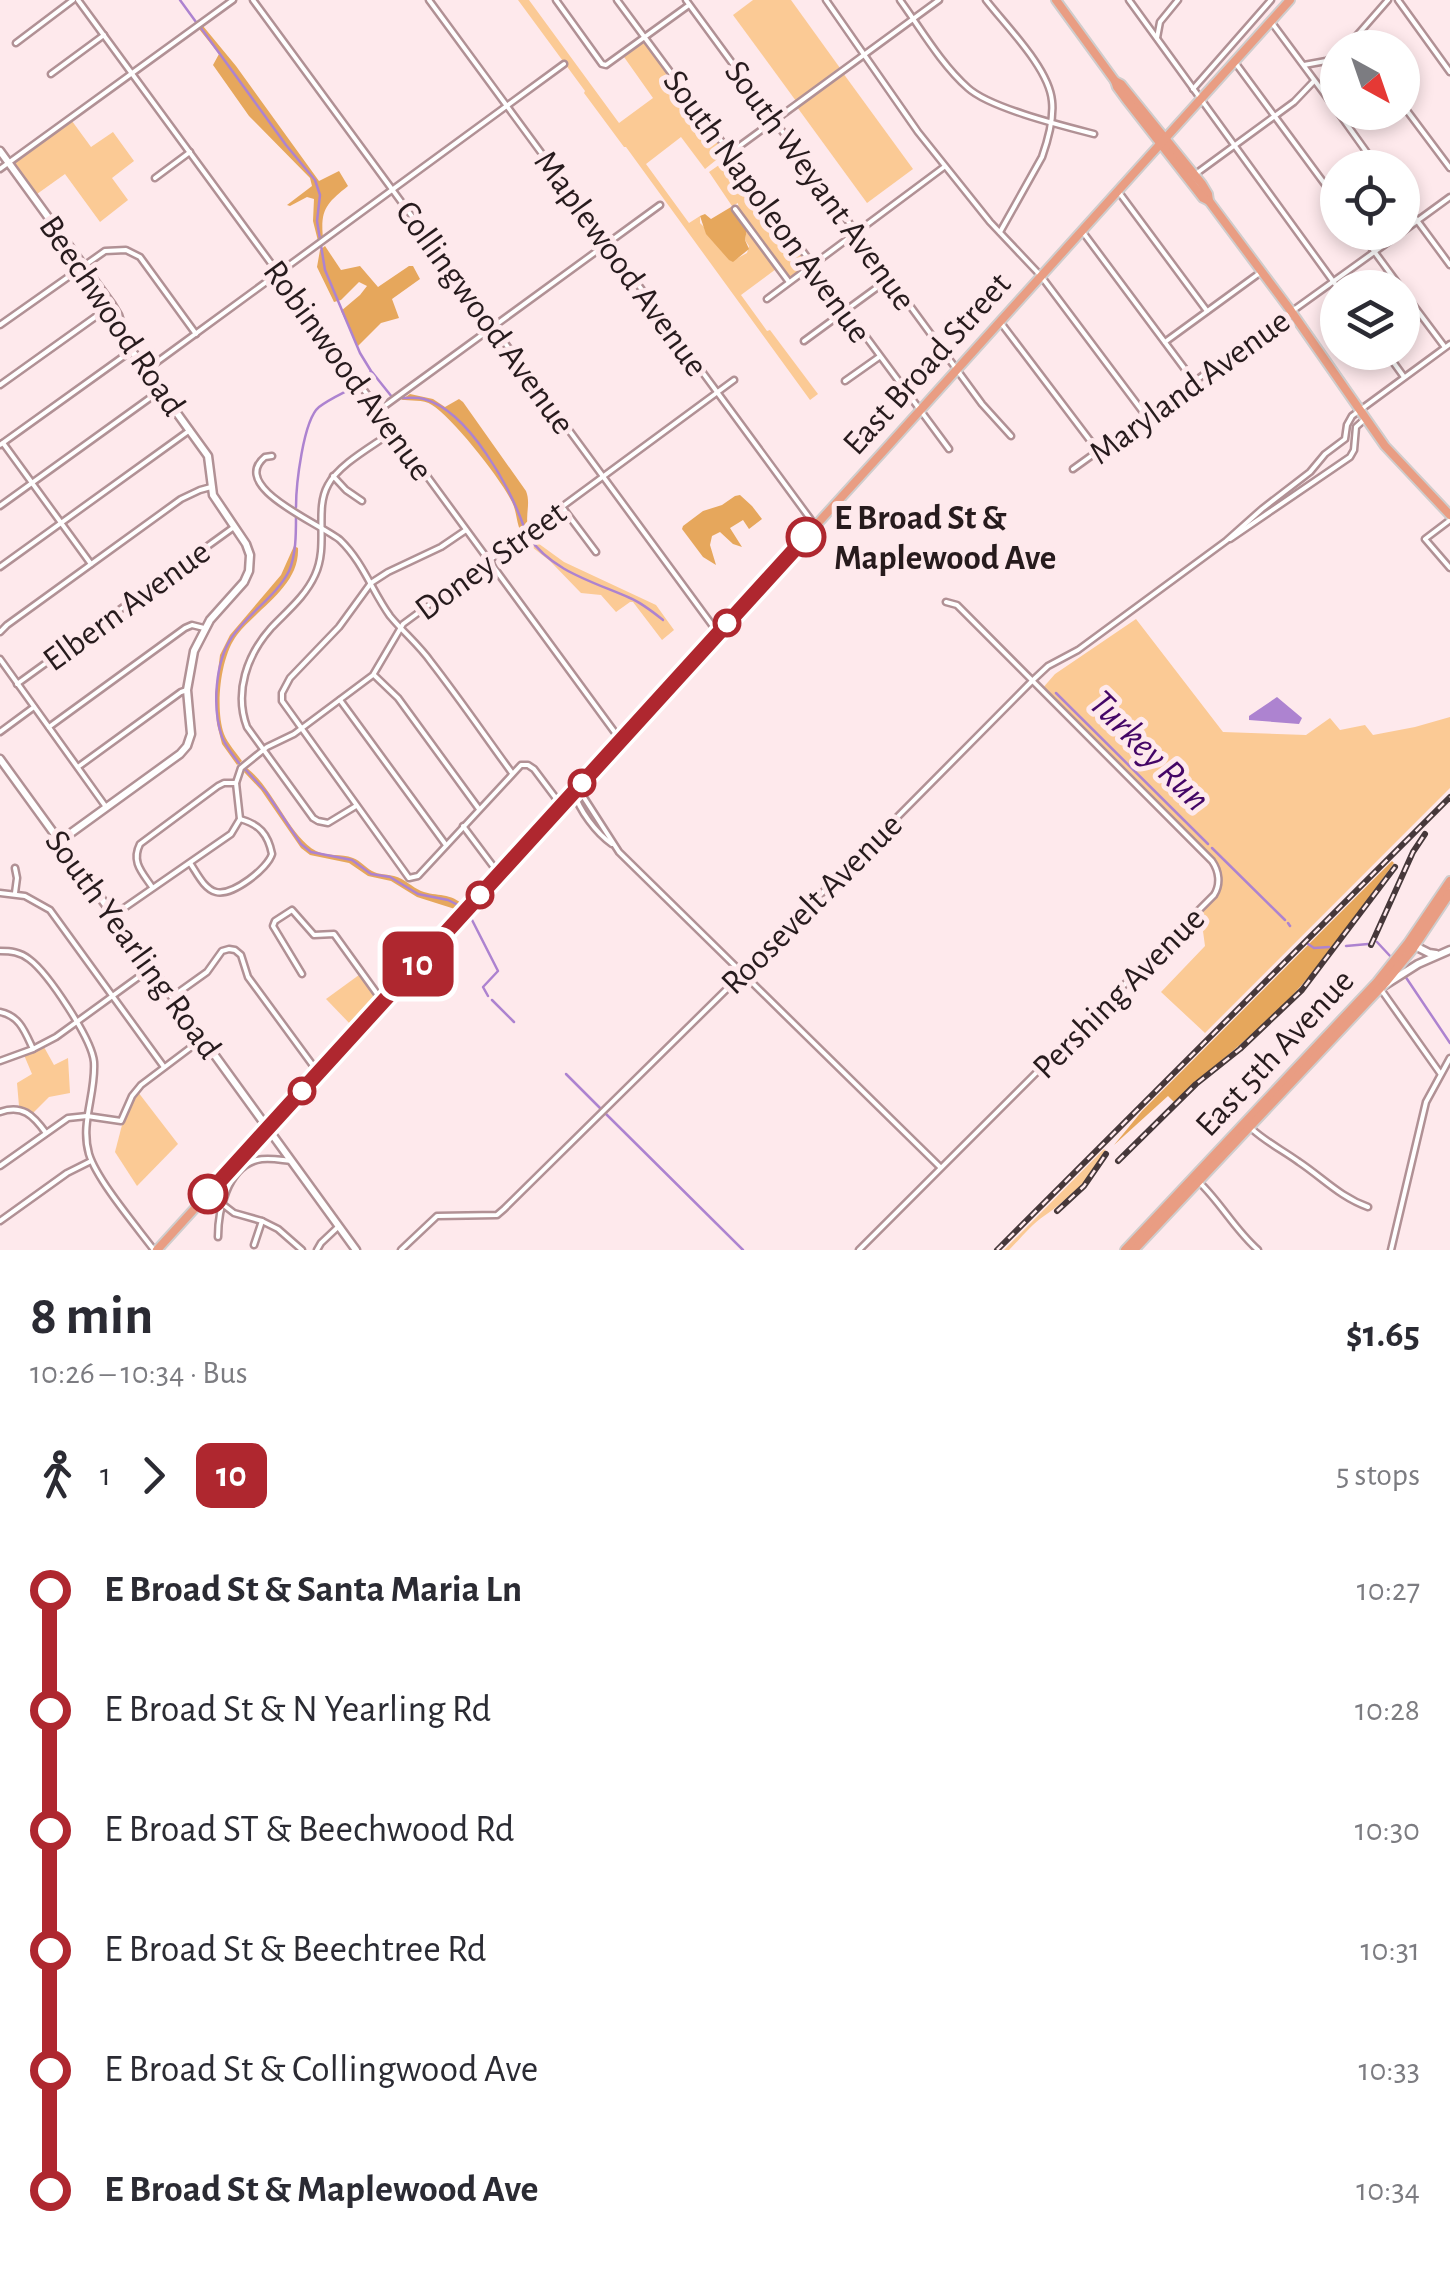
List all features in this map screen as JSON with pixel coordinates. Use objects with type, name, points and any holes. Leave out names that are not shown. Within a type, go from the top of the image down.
[{"type":"main road","points":[[1056,0],[1117,88],[1194,175],[1208,194],[1208,201]]},
{"type":"main road","name":"East Broad Street","points":[[155,1250],[1290,0]]},
{"type":"main road","points":[[1163,141],[1292,312],[1393,455],[1450,514]]},
{"type":"main road","name":"East 5th Avenue","points":[[1411,945],[1450,880]]},
{"type":"main road","name":"East 5th Avenue","points":[[1125,1250],[1378,986],[1450,893]]},
{"type":"main road","name":"East 5th Avenue","points":[[1134,1250],[1196,1179]]},
{"type":"street","name":"Robinwood Avenue","points":[[76,0],[621,740]]},
{"type":"street","points":[[16,43],[76,0]]},
{"type":"street","points":[[0,169],[233,0]]},
{"type":"street","name":"Collingwood Avenue","points":[[253,0],[718,634]]},
{"type":"street","name":"Maplewood Avenue","points":[[429,0],[816,526]]},
{"type":"street","points":[[556,0],[606,65],[688,2]]},
{"type":"street","name":"South Napoleon Avenue","points":[[618,0],[949,449]]},
{"type":"street","points":[[826,0],[945,166],[1042,276],[1146,416]]},
{"type":"street","points":[[900,0],[968,89],[986,100],[1094,134]]},
{"type":"street","points":[[730,153],[939,0]]},
{"type":"street","points":[[986,0],[1032,59],[1047,83],[1052,104],[1042,157],[1000,232]]},
{"type":"street","points":[[1129,0],[1325,270]]},
{"type":"street","points":[[1158,39],[1160,22],[1178,0]]},
{"type":"street","points":[[1193,88],[1271,0]]},
{"type":"street","points":[[1361,30],[1388,0]]},
{"type":"street","points":[[1398,0],[1450,72]]},
{"type":"street","name":"South Weyant Avenue","points":[[688,2],[988,412],[1011,436]]},
{"type":"street","points":[[1270,21],[1320,89]]},
{"type":"street","points":[[51,74],[104,36]]},
{"type":"street","points":[[1234,61],[1320,177]]},
{"type":"street","points":[[1304,66],[1320,62]]},
{"type":"street","points":[[146,370],[564,64]]},
{"type":"street","points":[[1194,175],[1302,96],[1314,81]]},
{"type":"street","points":[[1420,128],[1450,168]]},
{"type":"street","name":"Beechwood Road","points":[[0,151],[112,304],[132,351],[208,456],[216,502],[246,544],[250,555],[247,576],[204,628]]},
{"type":"street","points":[[155,178],[190,152]]},
{"type":"street","points":[[767,299],[945,166]]},
{"type":"street","points":[[1118,191],[1207,311]]},
{"type":"street","name":"Maryland Avenue","points":[[1420,220],[1450,197]]},
{"type":"street","points":[[378,410],[660,204]]},
{"type":"street","points":[[735,209],[789,282]]},
{"type":"street","points":[[1420,224],[1450,265]]},
{"type":"street","points":[[1082,232],[1194,381]]},
{"type":"street","points":[[0,325],[110,249],[137,255],[196,334]]},
{"type":"street","name":"Maryland Avenue","points":[[1354,270],[1378,250]]},
{"type":"street","points":[[1375,252],[1388,270]]},
{"type":"street","points":[[1165,342],[1261,272]]},
{"type":"street","points":[[804,341],[890,278]]},
{"type":"street","name":"Maryland Avenue","points":[[1074,469],[1320,295]]},
{"type":"street","points":[[0,385],[112,304]]},
{"type":"street","points":[[1420,311],[1448,346]]},
{"type":"street","points":[[1001,322],[1098,451]]},
{"type":"street","name":"Roosevelt Avenue","points":[[401,1250],[437,1216],[501,1212],[1048,666],[1078,650],[1226,541],[1344,439],[1349,420],[1360,410],[1448,346]]},
{"type":"street","points":[[91,564],[2,444],[132,351]]},
{"type":"street","points":[[845,382],[879,357]]},
{"type":"street","points":[[1398,370],[1404,378]]},
{"type":"street","name":"Doney Street","points":[[236,782],[241,768],[263,750],[301,729],[373,674],[400,628],[414,615],[734,380]]},
{"type":"street","points":[[0,506],[160,390]]},
{"type":"street","name":"Roosevelt Avenue","points":[[1226,541],[1350,457],[1356,427],[1366,418]]},
{"type":"street","points":[[0,567],[190,430]]},
{"type":"street","points":[[356,806],[333,822],[318,822],[245,721],[242,697],[245,674],[257,646],[310,585],[321,556],[326,487],[334,476],[394,431]]},
{"type":"street","points":[[272,456],[258,464],[260,485],[275,499],[323,527],[350,551],[382,605],[432,663],[512,772]]},
{"type":"street","points":[[334,476],[362,501]]},
{"type":"street","points":[[0,632],[181,500],[211,488]]},
{"type":"street","points":[[562,506],[596,552]]},
{"type":"street","points":[[1450,514],[1425,539],[1450,568]]},
{"type":"street","name":"Elbern Avenue","points":[[17,684],[234,527]]},
{"type":"street","points":[[466,530],[370,583],[339,627],[283,689],[284,705],[406,876],[412,879],[520,765],[531,766],[562,806]]},
{"type":"street","name":"Pershing Avenue","points":[[859,1250],[1217,890],[1217,871],[1212,861],[957,605],[946,602]]},
{"type":"street","points":[[48,727],[185,628],[204,628],[194,651],[187,690],[192,729],[187,746],[60,841]]},
{"type":"street","points":[[0,659],[106,807]]},
{"type":"street","points":[[373,674],[398,698],[480,809]]},
{"type":"street","points":[[78,767],[187,690]]},
{"type":"street","points":[[340,700],[446,846]]},
{"type":"street","points":[[0,732],[34,707]]},
{"type":"street","name":"South Yearling Road","points":[[0,759],[356,1250]]},
{"type":"street","points":[[113,916],[231,834],[240,818],[236,782],[218,786],[140,844],[137,863],[152,887]]},
{"type":"street","points":[[574,792],[596,814],[607,836]]},
{"type":"street","points":[[574,792],[589,819],[703,937],[940,1168]]},
{"type":"street","points":[[589,819],[596,814]]},
{"type":"street","points":[[190,863],[209,889],[220,893],[235,888],[266,866],[272,854],[269,841],[257,825],[240,818]]},
{"type":"street","points":[[463,826],[499,874]]},
{"type":"street","points":[[15,868],[15,893]]},
{"type":"street","points":[[0,894],[32,898],[50,910],[164,1067]]},
{"type":"street","points":[[302,974],[274,926],[275,921],[292,910],[314,936],[334,934],[382,1002]]},
{"type":"street","points":[[1411,945],[1431,954],[1448,951]]},
{"type":"street","points":[[172,997],[207,972],[226,949],[235,950],[241,955],[248,977],[319,1072]]},
{"type":"street","points":[[0,951],[27,958],[38,968],[90,1044],[94,1060],[86,1140],[91,1162],[155,1250]]},
{"type":"street","points":[[1440,1074],[1378,986],[1448,951]]},
{"type":"street","points":[[0,1061],[33,1049],[77,1022],[151,968]]},
{"type":"street","points":[[0,1012],[12,1015],[21,1024],[33,1049]]},
{"type":"street","points":[[0,1166],[68,1118],[87,1116],[120,1121],[136,1091],[202,1039]]},
{"type":"street","points":[[1392,1250],[1426,1102],[1450,1058]]},
{"type":"street","points":[[0,1112],[26,1111],[46,1133]]},
{"type":"street","points":[[1248,1124],[1329,1187],[1368,1206]]},
{"type":"street","points":[[218,1237],[218,1219],[229,1186],[250,1163],[291,1160]]},
{"type":"street","points":[[0,1222],[68,1173],[91,1162]]},
{"type":"street","points":[[1196,1179],[1258,1250]]},
{"type":"street","points":[[208,1194],[234,1214],[262,1221],[286,1234],[302,1250]]},
{"type":"street","points":[[254,1244],[262,1221]]},
{"type":"street","points":[[317,1250],[339,1226]]},
{"type":"shaded area","points":[[518,0],[529,0],[619,123],[653,98],[624,57],[647,44],[726,152],[705,169],[681,137],[646,164],[689,223],[700,216],[700,223],[736,259],[747,253],[747,229],[776,269],[741,295],[818,394],[810,400],[584,93]]},
{"type":"shaded area","points":[[753,0],[791,0],[840,68],[796,101],[733,15]]},
{"type":"shaded area","points":[[203,26],[319,181],[339,171],[348,186],[326,208],[323,238],[318,241],[313,221],[314,199],[307,197],[287,205],[312,186],[310,178],[249,116],[213,65],[219,54],[199,29]]},
{"type":"shaded area","points":[[843,73],[913,169],[867,203],[797,107]]},
{"type":"shaded area","points":[[72,121],[91,147],[113,132],[134,161],[112,178],[128,200],[100,222],[65,174],[37,194],[15,163]]},
{"type":"shaded area","points":[[729,158],[807,262],[792,277],[786,275],[739,212],[738,203],[732,206],[709,172]]},
{"type":"shaded area","points":[[731,207],[747,229],[745,240],[749,249],[733,262],[706,234],[700,216],[705,214],[711,219]]},
{"type":"shaded area","points":[[325,246],[341,270],[360,266],[378,287],[409,266],[413,266],[420,279],[392,299],[399,318],[381,323],[358,346],[341,311],[367,286],[359,282],[334,302],[317,267],[320,250]]},
{"type":"shaded area","points":[[410,394],[433,399],[445,407],[459,399],[463,402],[526,491],[528,527],[521,532],[506,492],[464,435],[432,405],[401,400]]},
{"type":"shaded area","points":[[740,495],[762,519],[749,529],[743,520],[730,528],[742,547],[720,532],[712,536],[710,545],[716,565],[703,557],[683,526],[703,511]]},
{"type":"shaded area","points":[[530,534],[564,562],[656,605],[674,630],[662,640],[633,602],[616,612],[601,595],[581,593],[532,547],[526,537]]},
{"type":"shaded area","points":[[294,546],[298,548],[297,562],[292,574],[237,635],[223,669],[221,723],[242,761],[237,765],[222,744],[217,724],[215,695],[220,655],[230,635],[281,575]]},
{"type":"shaded area","points":[[1136,619],[1223,732],[1306,735],[1330,718],[1340,730],[1365,725],[1373,735],[1450,717],[1450,788],[1205,1033],[1161,992],[1205,946],[1200,909],[1217,890],[1216,868],[1041,690],[1055,674]]},
{"type":"shaded area","points":[[1277,697],[1302,718],[1299,724],[1249,720],[1249,716]]},
{"type":"shaded area","points":[[247,768],[298,835],[316,851],[353,858],[375,872],[398,877],[421,891],[449,897],[464,906],[458,910],[417,897],[391,881],[368,876],[349,863],[310,855],[244,772]]},
{"type":"shaded area","points":[[1392,861],[1337,941],[1285,1003],[1174,1102],[1168,1096],[1114,1145],[1142,1111]]},
{"type":"shaded area","points":[[359,975],[378,1000],[353,1027],[326,999]]},
{"type":"shaded area","points":[[44,1047],[54,1065],[68,1058],[70,1093],[49,1097],[33,1113],[19,1106],[17,1083],[32,1074],[24,1055]]},
{"type":"shaded area","points":[[138,1092],[178,1144],[137,1186],[115,1152],[122,1125]]},
{"type":"shaded area","points":[[1104,1149],[1101,1160],[1079,1187],[1009,1250],[1004,1250]]},
{"type":"waterway","points":[[180,0],[196,22]]},
{"type":"waterway","points":[[201,28],[315,180],[320,195],[317,221],[325,270],[371,371],[367,379],[324,403],[313,414],[302,454],[296,507]]},
{"type":"waterway","name":"Turkey Run","points":[[372,372],[392,397]]},
{"type":"waterway","name":"Turkey Run","points":[[400,398],[424,399],[457,419],[499,474],[525,530]]},
{"type":"waterway","points":[[239,763],[219,725],[216,699],[222,659],[232,637],[289,571],[296,517]]},
{"type":"waterway","name":"Turkey Run","points":[[528,536],[561,567],[634,600],[663,620]]},
{"type":"waterway","name":"Turkey Run","points":[[1056,693],[1208,844]]},
{"type":"waterway","points":[[245,769],[311,852],[352,860],[371,874],[390,877],[418,894],[462,907]]},
{"type":"waterway","name":"Turkey Run","points":[[1212,848],[1285,920]]},
{"type":"waterway","points":[[470,916],[498,971],[483,987],[488,996]]},
{"type":"waterway","name":"Turkey Run","points":[[1377,942],[1391,957]]},
{"type":"waterway","name":"Turkey Run","points":[[1308,944],[1314,948],[1329,947]]},
{"type":"waterway","name":"Turkey Run","points":[[1346,946],[1368,944]]},
{"type":"waterway","name":"Turkey Run","points":[[1405,976],[1450,1043]]},
{"type":"waterway","points":[[492,1000],[514,1022]]},
{"type":"waterway","points":[[566,1074],[600,1108]]},
{"type":"waterway","points":[[606,1114],[743,1250]]},
{"type":"railway","points":[[997,1250],[1450,797]]},
{"type":"railway","points":[[1371,945],[1425,834]]},
{"type":"railway","points":[[1118,1161],[1196,1084],[1240,1049],[1302,990],[1395,867]]},
{"type":"railway","points":[[1057,1211],[1084,1186],[1106,1154]]},
{"type":"bus line","name":"10","points":[[208,1194],[806,537]]},
{"type":"place","name":"E Broad St & Maplewood Ave","points":[[806,537]]}]
